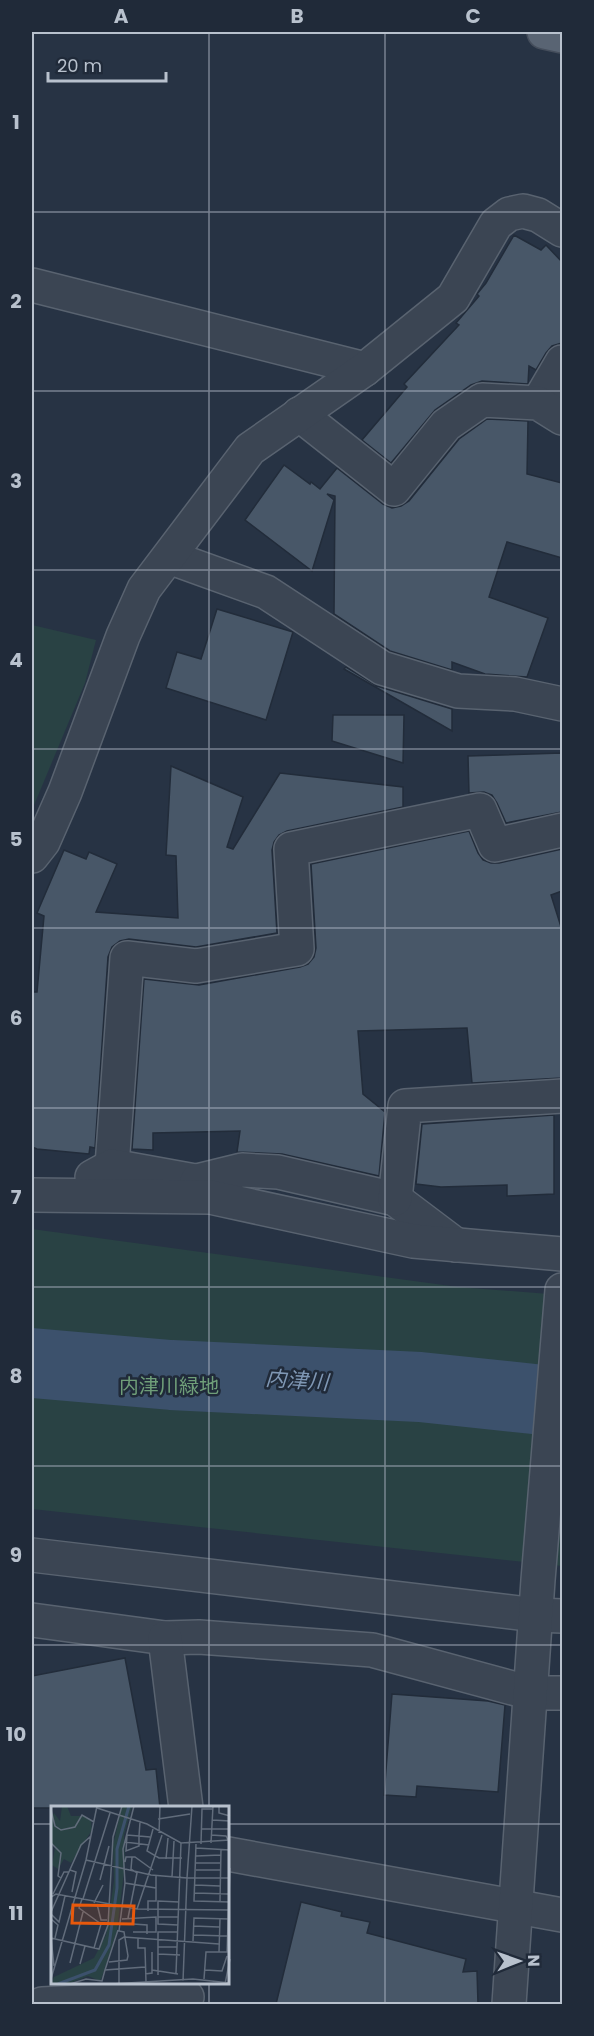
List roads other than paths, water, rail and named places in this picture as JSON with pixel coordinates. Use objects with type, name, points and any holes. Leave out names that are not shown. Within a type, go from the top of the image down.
[{"type":"main road","points":[[544,32],[562,36]]},
{"type":"street","points":[[32,856],[43,842],[65,792],[123,636],[144,589],[250,449],[365,369],[453,298],[496,224],[509,214],[523,211],[538,215],[562,230]]},
{"type":"street","points":[[32,285],[365,369]]},
{"type":"street","points":[[299,414],[394,489],[446,425],[482,400],[550,411],[562,362]]},
{"type":"street","points":[[169,557],[266,592],[382,668],[458,691],[515,694],[562,704]]},
{"type":"street","points":[[112,1166],[127,958],[196,966],[297,949],[291,849],[480,810],[495,845],[562,830]]},
{"type":"street","points":[[395,1199],[405,1106],[562,1096]]},
{"type":"street","points":[[45,1195],[112,1166],[413,1240],[562,1254]]},
{"type":"street","points":[[45,1195],[204,1189],[242,1170],[278,1172],[395,1199],[456,1245]]},
{"type":"street","points":[[509,2004],[517,1907],[547,1693],[549,1616],[538,1580],[562,1290]]},
{"type":"street","points":[[32,1555],[549,1616]]},
{"type":"street","points":[[32,1620],[165,1638],[199,1637],[372,1650],[547,1693]]},
{"type":"street","points":[[165,1638],[186,1806]]},
{"type":"street","points":[[230,1854],[562,1915]]},
{"type":"street","points":[[42,2004],[188,1995]]},
{"type":"waterway","name":"内津川","points":[[32,1363],[171,1375],[420,1387],[562,1402]]},
{"type":"park label","name":"内津川緑地","points":[[169,1386]]}]
